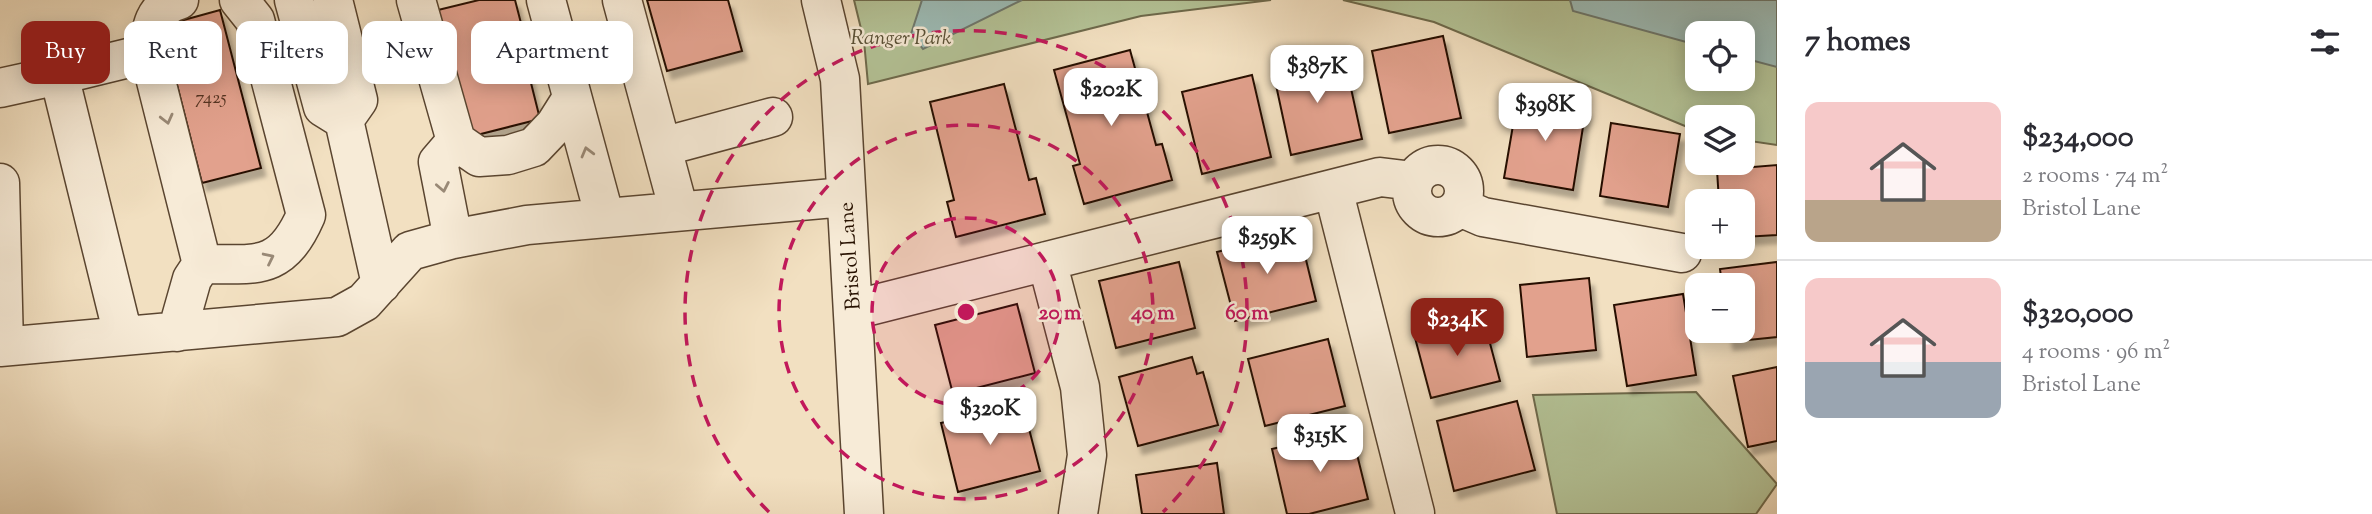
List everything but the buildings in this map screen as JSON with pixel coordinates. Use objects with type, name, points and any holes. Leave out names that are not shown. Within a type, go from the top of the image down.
[{"type":"street","points":[[153,21],[158,10],[179,0]]},
{"type":"street","points":[[202,264],[264,263],[293,244],[306,215],[255,20],[239,0]]},
{"type":"street","points":[[295,0],[323,107],[344,120],[381,284]]},
{"type":"street","points":[[333,0],[358,100],[344,120]]},
{"type":"street","points":[[416,0],[456,141],[479,157],[508,155],[534,147],[555,125],[572,98]]},
{"type":"street","points":[[546,0],[605,218]]},
{"type":"street","points":[[622,0],[679,211]]},
{"type":"street","name":"Bristol Lane","points":[[821,0],[840,79],[864,514]]},
{"type":"street","points":[[0,89],[21,84]]},
{"type":"street","points":[[61,84],[123,335]]},
{"type":"street","points":[[157,84],[202,264],[192,279],[177,332]]},
{"type":"street","points":[[662,147],[773,117]]},
{"type":"street","points":[[453,239],[438,162],[456,141]]},
{"type":"street","points":[[853,310],[1380,177],[1413,181],[1429,166],[1451,168],[1464,185],[1460,207],[1483,218],[1682,253]]},
{"type":"street","points":[[0,183],[2,347],[337,317],[364,302],[410,251],[453,239],[527,225],[845,197]]},
{"type":"street","points":[[1333,188],[1415,513]]},
{"type":"street","points":[[1046,261],[1080,387],[1087,454],[1078,514]]},
{"type":"green space","name":"Ranger Park","points":[[854,0],[1271,0],[1141,16],[868,84],[864,41]]},
{"type":"green space","points":[[1343,0],[1777,0],[1777,145],[1755,142],[1755,105],[1685,105],[1685,126],[1434,22]]},
{"type":"green space","points":[[1696,392],[1777,484],[1756,514],[1557,514],[1533,395]]},
{"type":"water","points":[[922,0],[1022,0],[923,49],[911,34]]},
{"type":"water","points":[[1570,0],[1777,0],[1777,67],[1755,61],[1755,21],[1685,21],[1685,42],[1573,11]]}]
